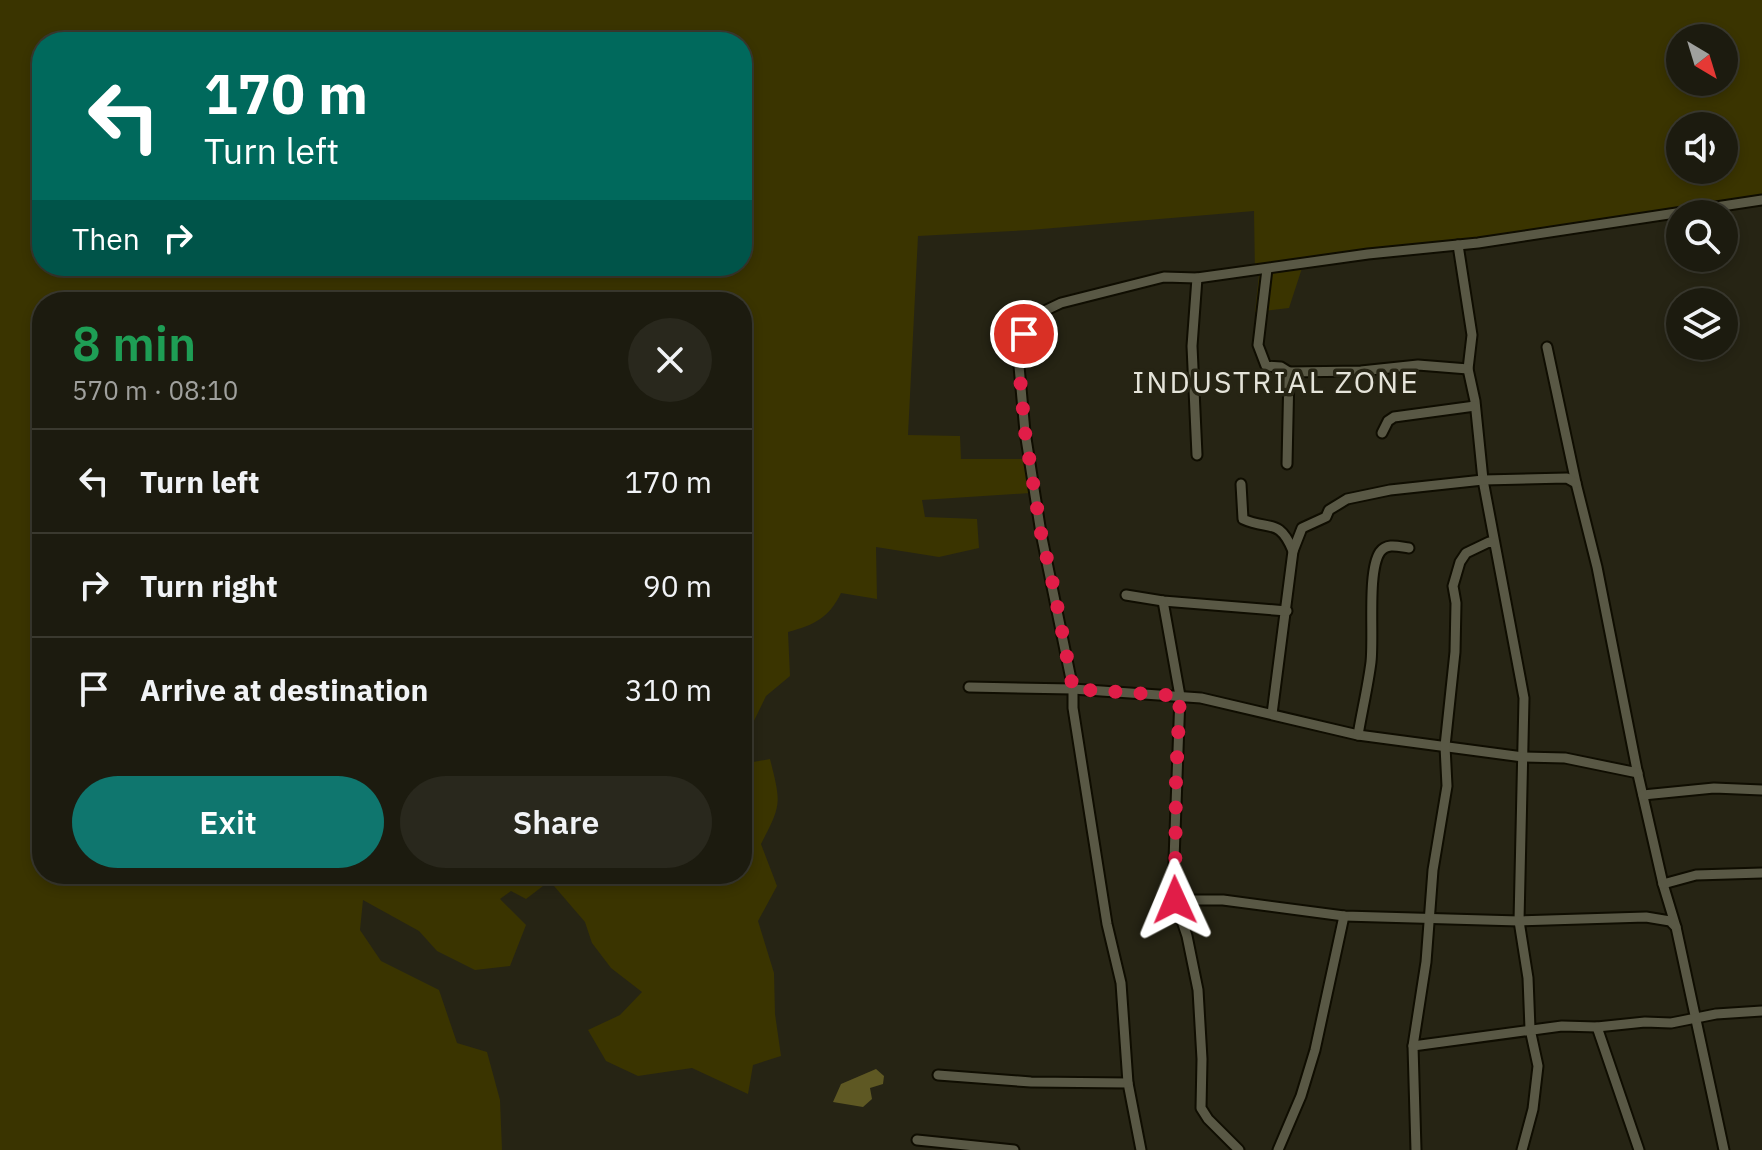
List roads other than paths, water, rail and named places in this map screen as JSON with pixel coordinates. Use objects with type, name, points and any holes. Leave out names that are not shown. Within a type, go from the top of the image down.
[{"type":"street","points":[[1141,1150],[1128,1083],[1121,983],[1107,924],[1073,689],[1041,533],[1025,432],[1018,355],[1023,338],[1040,313],[1061,303],[1164,277],[1197,278],[1458,245],[1762,200]]},
{"type":"street","points":[[1458,245],[1472,343],[1468,369],[1483,480],[1524,698],[1519,921],[1528,978],[1530,1029],[1538,1066],[1533,1109],[1522,1150]]},
{"type":"street","points":[[1267,269],[1258,345],[1266,366],[1281,367],[1289,372],[1361,371],[1418,365],[1468,369]]},
{"type":"street","points":[[1197,278],[1192,346],[1197,455]]},
{"type":"street","points":[[1547,347],[1597,567],[1638,773],[1676,927],[1724,1150]]},
{"type":"street","points":[[1287,464],[1289,372]]},
{"type":"street","points":[[1382,433],[1394,417],[1475,406]]},
{"type":"street","points":[[1272,714],[1293,551],[1302,528],[1326,517],[1329,510],[1347,499],[1390,490],[1483,480],[1567,478],[1576,483]]},
{"type":"street","points":[[1241,484],[1243,519],[1280,529],[1288,537],[1293,551]]},
{"type":"street","points":[[1416,1150],[1413,1046],[1426,962],[1433,870],[1447,786],[1445,746],[1455,652],[1455,578],[1466,553],[1489,542],[1494,543]]},
{"type":"street","points":[[1358,735],[1371,660],[1373,575],[1383,548],[1409,548]]},
{"type":"street","points":[[1126,595],[1287,611]]},
{"type":"street","points":[[1163,601],[1180,696],[1175,900],[1187,936],[1198,990],[1201,1108],[1239,1150]]},
{"type":"street","points":[[969,687],[1073,689],[1180,696],[1233,703],[1358,735],[1523,757],[1565,758],[1638,773]]},
{"type":"street","points":[[1643,795],[1714,788],[1762,790]]},
{"type":"street","points":[[1663,884],[1696,875],[1762,873]]},
{"type":"street","points":[[1175,900],[1223,900],[1344,916],[1519,921],[1646,917],[1670,921],[1676,927]]},
{"type":"street","points":[[1278,1150],[1301,1096],[1315,1050],[1344,916]]},
{"type":"street","points":[[1413,1046],[1530,1029],[1671,1023],[1762,1011]]},
{"type":"street","points":[[1597,1027],[1639,1150]]},
{"type":"street","points":[[938,1075],[1031,1082],[1128,1083]]},
{"type":"street","points":[[917,1140],[967,1148],[1014,1150]]},
{"type":"district","name":"INDUSTRIAL ZONE","points":[[1276,383]]}]
